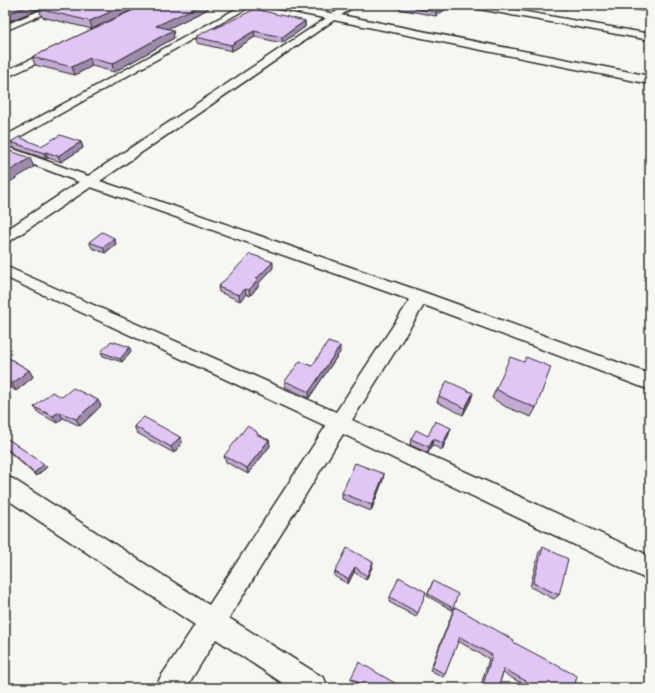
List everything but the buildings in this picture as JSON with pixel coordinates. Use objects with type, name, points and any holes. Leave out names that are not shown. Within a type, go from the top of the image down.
[{"type":"street","points":[[5,28],[60,5]]},
{"type":"street","points":[[5,141],[250,5]]},
{"type":"street","points":[[274,5],[650,80]]},
{"type":"street","points":[[5,238],[352,5]]},
{"type":"street","points":[[473,5],[650,37]]},
{"type":"street","points":[[630,5],[650,8]]},
{"type":"street","points":[[5,74],[66,46]]},
{"type":"street","points":[[5,150],[88,181],[420,297],[650,382]]},
{"type":"street","points":[[5,271],[339,423],[650,569]]},
{"type":"street","points":[[170,688],[420,297]]},
{"type":"street","points":[[5,486],[314,688]]}]
